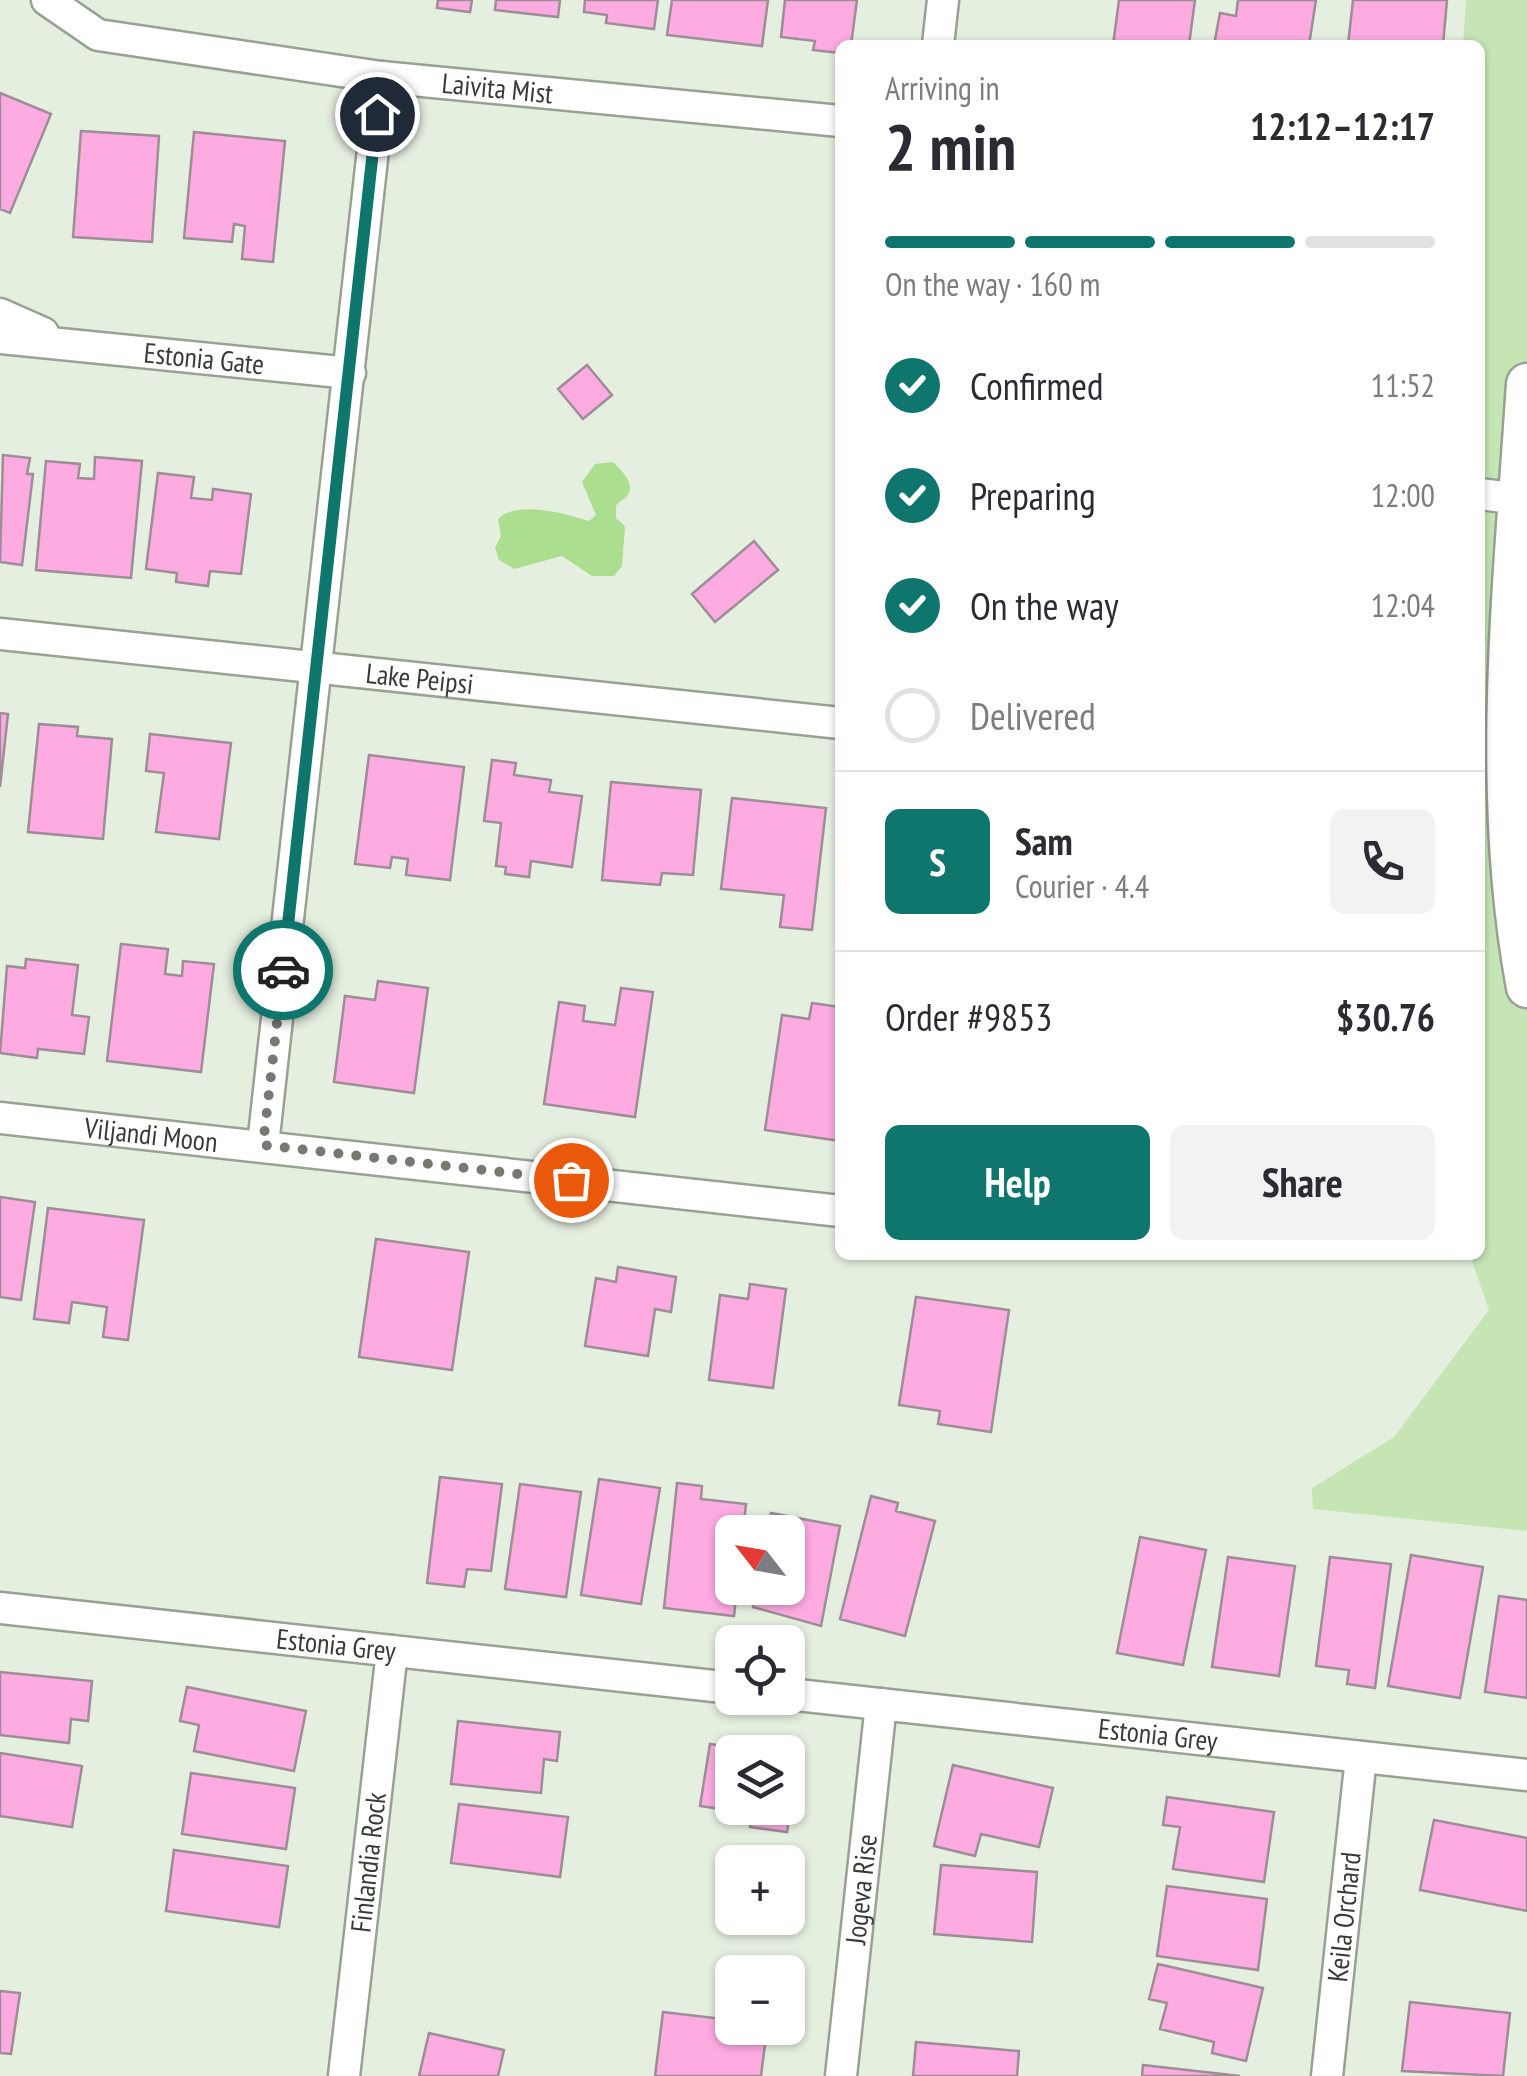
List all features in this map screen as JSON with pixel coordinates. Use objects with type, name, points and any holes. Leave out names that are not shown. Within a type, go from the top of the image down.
[{"type":"street","name":"Laivita Mist","points":[[47,0],[98,35],[381,76],[835,121]]},
{"type":"street","points":[[939,40],[943,0]]},
{"type":"street","points":[[263,1145],[381,76]]},
{"type":"street","name":"Estonia Gate","points":[[0,314],[60,341]]},
{"type":"street","name":"Estonia Gate","points":[[0,338],[350,373]]},
{"type":"street","points":[[1527,384],[1507,785],[1514,916],[1527,987]]},
{"type":"street","points":[[1485,495],[1523,499]]},
{"type":"street","name":"Lake Peipsi","points":[[0,634],[835,722]]},
{"type":"street","name":"Viljandi Moon","points":[[0,1118],[835,1210]]},
{"type":"street","name":"Estonia Grey","points":[[0,1608],[715,1686]]},
{"type":"street","name":"Finlandia Rock","points":[[344,2076],[392,1651]]},
{"type":"street","name":"Estonia Grey","points":[[805,1696],[1527,1775]]},
{"type":"street","name":"Jogeva Rise","points":[[841,2076],[881,1704]]},
{"type":"street","name":"Keila Orchard","points":[[1327,2076],[1361,1757]]},
{"type":"shaded area","points":[[1466,0],[1527,0],[1527,1531],[1313,1509],[1312,1488],[1394,1437],[1489,1310],[1472,1260],[1485,1260],[1485,40],[1463,40]]},
{"type":"shaded area","points":[[613,462],[630,487],[616,506],[616,518],[625,526],[622,566],[614,576],[592,576],[562,556],[514,569],[499,560],[495,548],[501,536],[498,519],[506,513],[528,509],[589,521],[596,515],[582,482],[595,464]]},
{"type":"building","points":[[438,0],[472,0],[470,12],[437,8]]},
{"type":"building","points":[[496,0],[560,0],[558,17],[495,10]]},
{"type":"building","points":[[585,0],[658,0],[654,29],[606,23],[607,15],[584,12]]},
{"type":"building","points":[[672,0],[768,0],[762,46],[667,35]]},
{"type":"building","points":[[785,0],[857,0],[852,40],[835,40],[835,52],[813,50],[815,41],[781,37]]},
{"type":"building","points":[[1119,0],[1195,0],[1190,40],[1114,40]]},
{"type":"building","points":[[1238,0],[1316,0],[1310,40],[1215,40],[1220,13],[1236,16]]},
{"type":"building","points":[[1353,0],[1447,0],[1443,40],[1349,40]]},
{"type":"building","points":[[0,93],[51,114],[10,213],[0,209]]},
{"type":"building","points":[[81,131],[159,136],[152,242],[73,237]]},
{"type":"building","points":[[194,132],[285,141],[273,262],[242,259],[245,226],[234,224],[232,242],[184,238]]},
{"type":"building","points":[[587,365],[612,395],[583,419],[558,389]]},
{"type":"building","points":[[3,455],[30,458],[27,474],[33,474],[22,565],[0,562]]},
{"type":"building","points":[[95,457],[142,461],[131,578],[36,570],[46,461],[80,464],[78,478],[94,479]]},
{"type":"building","points":[[158,473],[194,477],[191,498],[212,500],[213,489],[251,494],[241,574],[210,571],[208,586],[176,582],[177,573],[146,569]]},
{"type":"building","points":[[754,541],[778,570],[715,622],[692,594]]},
{"type":"building","points":[[0,713],[8,714],[0,787]]},
{"type":"building","points":[[39,724],[78,727],[77,736],[112,739],[103,839],[28,832]]},
{"type":"building","points":[[150,734],[231,743],[219,839],[156,832],[164,773],[146,771]]},
{"type":"building","points":[[369,755],[464,767],[450,880],[406,875],[408,859],[392,857],[390,868],[355,864]]},
{"type":"building","points":[[492,760],[516,763],[514,775],[551,780],[549,792],[582,796],[572,867],[531,861],[529,877],[505,874],[506,867],[496,866],[501,823],[484,821]]},
{"type":"building","points":[[611,782],[701,790],[693,875],[662,873],[660,885],[602,880]]},
{"type":"building","points":[[732,798],[826,808],[812,930],[780,927],[784,895],[721,889]]},
{"type":"building","points":[[121,944],[168,949],[165,974],[182,976],[183,961],[214,964],[201,1072],[107,1061]]},
{"type":"building","points":[[26,959],[78,965],[72,1015],[89,1017],[84,1054],[38,1049],[37,1058],[0,1053],[7,966],[25,968]]},
{"type":"building","points":[[378,981],[428,988],[414,1093],[334,1082],[345,996],[375,1000]]},
{"type":"building","points":[[621,988],[653,992],[635,1117],[544,1104],[559,1002],[585,1006],[583,1021],[615,1025]]},
{"type":"building","points":[[812,1003],[835,1006],[835,1140],[765,1130],[782,1015],[809,1019]]},
{"type":"building","points":[[0,1197],[35,1202],[21,1300],[0,1297]]},
{"type":"building","points":[[48,1208],[144,1220],[128,1340],[103,1337],[107,1307],[72,1302],[69,1323],[34,1319]]},
{"type":"building","points":[[376,1239],[469,1252],[452,1370],[359,1357]]},
{"type":"building","points":[[618,1267],[676,1277],[671,1312],[655,1309],[648,1356],[585,1346],[596,1278],[616,1282]]},
{"type":"building","points":[[750,1284],[786,1289],[773,1388],[709,1380],[720,1295],[748,1299]]},
{"type":"building","points":[[916,1297],[1009,1310],[991,1432],[938,1424],[940,1411],[899,1405]]},
{"type":"building","points":[[440,1477],[502,1484],[491,1571],[467,1569],[464,1587],[427,1583]]},
{"type":"building","points":[[599,1479],[660,1488],[641,1604],[581,1595]]},
{"type":"building","points":[[677,1483],[702,1486],[701,1499],[746,1504],[745,1515],[715,1515],[715,1605],[735,1605],[734,1616],[664,1608]]},
{"type":"building","points":[[520,1484],[581,1492],[566,1597],[505,1589]]},
{"type":"building","points":[[871,1496],[898,1503],[896,1511],[935,1521],[905,1636],[840,1619]]},
{"type":"building","points":[[805,1519],[840,1526],[821,1626],[753,1607],[805,1605]]},
{"type":"building","points":[[1140,1537],[1206,1550],[1183,1665],[1117,1653]]},
{"type":"building","points":[[1411,1555],[1483,1567],[1460,1698],[1388,1686]]},
{"type":"building","points":[[1228,1557],[1295,1566],[1279,1676],[1212,1667]]},
{"type":"building","points":[[1330,1557],[1391,1564],[1375,1688],[1347,1684],[1349,1670],[1316,1666]]},
{"type":"building","points":[[1499,1596],[1527,1600],[1527,1698],[1485,1692]]},
{"type":"building","points":[[0,1672],[92,1681],[88,1721],[71,1719],[69,1743],[0,1735]]},
{"type":"building","points":[[187,1687],[306,1711],[294,1771],[194,1751],[199,1725],[180,1721]]},
{"type":"building","points":[[458,1721],[560,1732],[557,1761],[544,1759],[541,1793],[451,1784]]},
{"type":"building","points":[[710,1744],[715,1745],[715,1808],[700,1806]]},
{"type":"building","points":[[0,1753],[82,1766],[72,1827],[0,1816]]},
{"type":"building","points":[[953,1765],[1053,1788],[1039,1847],[981,1834],[975,1856],[934,1846]]},
{"type":"building","points":[[191,1773],[295,1788],[286,1849],[182,1834]]},
{"type":"building","points":[[1167,1797],[1274,1812],[1264,1882],[1173,1869],[1180,1827],[1163,1825]]},
{"type":"building","points":[[459,1804],[568,1817],[560,1877],[451,1863]]},
{"type":"building","points":[[1434,1820],[1527,1838],[1527,1911],[1420,1890]]},
{"type":"building","points":[[750,1825],[788,1825],[787,1832]]},
{"type":"building","points":[[174,1850],[288,1866],[279,1927],[166,1911]]},
{"type":"building","points":[[941,1865],[1037,1872],[1032,1942],[934,1934]]},
{"type":"building","points":[[1167,1886],[1267,1899],[1258,1970],[1157,1956]]},
{"type":"building","points":[[1158,1964],[1263,1988],[1246,2061],[1212,2053],[1214,2042],[1160,2029],[1167,2003],[1149,1999]]},
{"type":"building","points":[[0,1991],[20,1993],[11,2054],[0,2053]]},
{"type":"building","points":[[1410,2002],[1510,2013],[1503,2076],[1402,2071]]},
{"type":"building","points":[[663,2012],[715,2018],[715,2045],[765,2045],[761,2076],[655,2076]]},
{"type":"building","points":[[429,2033],[504,2050],[498,2076],[419,2076]]},
{"type":"building","points":[[916,2042],[1019,2051],[1017,2076],[913,2076]]},
{"type":"building","points":[[1143,2065],[1240,2076],[1142,2076]]},
{"type":"way so far","points":[[283,970],[263,1145],[571,1180]]},
{"type":"route","points":[[283,970],[377,114]]}]
